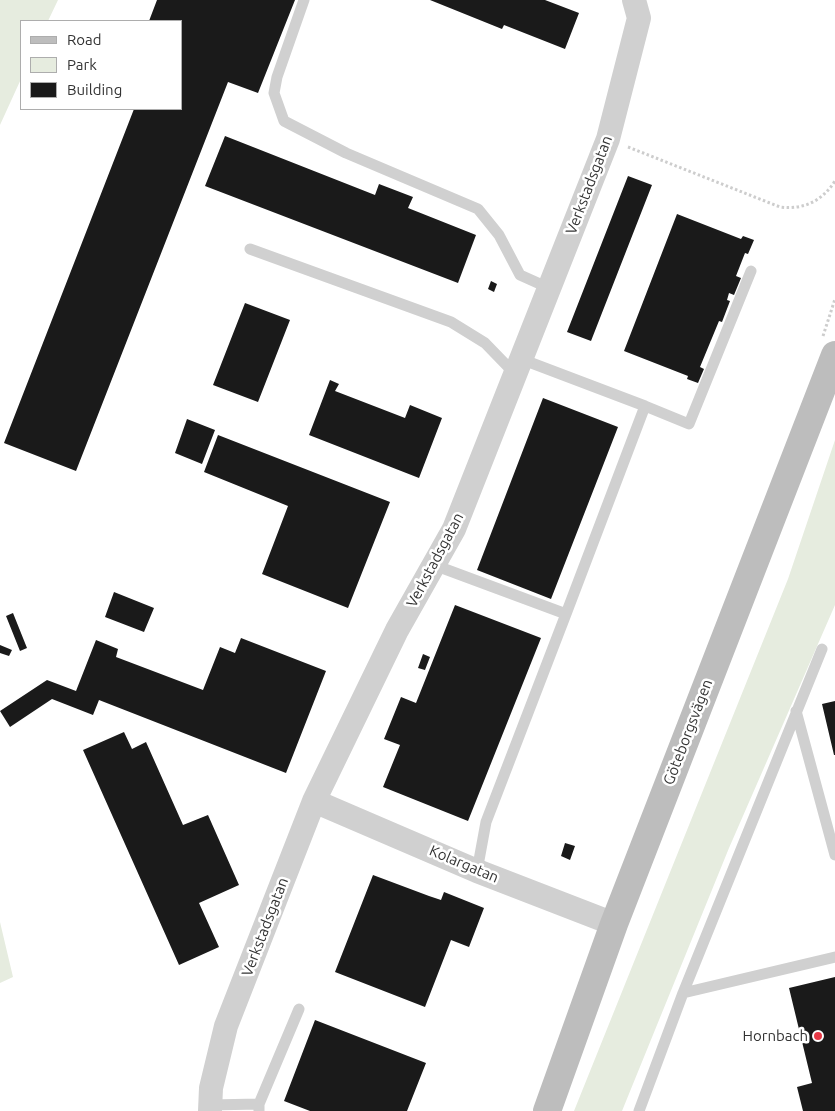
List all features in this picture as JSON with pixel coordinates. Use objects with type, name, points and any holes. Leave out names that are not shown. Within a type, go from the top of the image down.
[{"type":"street","name":"Verkstadsgatan","points":[[210,1108],[211,1088],[226,1026],[314,801],[397,630],[454,529],[608,139],[639,18],[634,0]]},
{"type":"street","name":"Göteborgsvägen","points":[[547,1111],[614,924],[835,355]]},
{"type":"street","name":"Kolargatan","points":[[314,801],[477,871],[614,924]]},
{"type":"lane","points":[[304,0],[277,77],[274,93],[284,121],[346,153],[478,209],[499,235],[520,275],[549,288]]},
{"type":"lane","points":[[250,249],[451,322],[486,343],[518,366],[645,406],[688,424],[751,271]]},
{"type":"lane","points":[[477,871],[486,822],[645,406]]},
{"type":"lane","points":[[434,564],[566,614]]},
{"type":"lane","points":[[639,1111],[683,993],[822,649]]},
{"type":"lane","points":[[796,711],[835,855]]},
{"type":"lane","points":[[683,993],[835,957]]},
{"type":"lane","points":[[210,1108],[259,1108],[299,1009]]},
{"type":"path","points":[[608,139],[780,207],[793,209],[812,203],[829,190],[835,181]]},
{"type":"green space","points":[[0,0],[58,0],[48,20],[20,20],[20,81],[0,125]]},
{"type":"green space","points":[[835,440],[835,605],[729,848],[622,1111],[574,1111],[788,579]]},
{"type":"green space","points":[[0,922],[13,977],[0,983]]},
{"type":"building","points":[[157,0],[295,0],[258,93],[228,82],[76,471],[4,443],[134,110],[182,110],[182,20],[149,20]]},
{"type":"building","points":[[430,0],[545,0],[579,13],[565,49],[504,25],[502,29]]},
{"type":"building","points":[[225,136],[375,195],[379,184],[413,197],[408,208],[476,235],[458,283],[205,186]]},
{"type":"building","points":[[628,176],[652,185],[591,341],[567,332]]},
{"type":"building","points":[[677,214],[741,239],[743,236],[754,240],[748,254],[745,253],[736,276],[741,278],[734,295],[729,293],[727,300],[730,301],[722,322],[719,321],[700,367],[704,369],[698,383],[687,379],[688,376],[624,351]]},
{"type":"building","points":[[491,281],[497,284],[494,292],[488,289]]},
{"type":"building","points":[[245,303],[290,320],[258,402],[213,385]]},
{"type":"building","points":[[330,380],[339,384],[335,391],[405,418],[410,405],[442,418],[419,478],[309,435]]},
{"type":"building","points":[[543,398],[618,427],[551,599],[477,570]]},
{"type":"building","points":[[187,419],[215,430],[202,464],[175,453]]},
{"type":"building","points":[[218,435],[390,502],[348,608],[262,574],[288,506],[204,472]]},
{"type":"building","points":[[114,592],[154,608],[144,632],[105,617]]},
{"type":"building","points":[[455,605],[541,638],[468,821],[383,787],[400,745],[384,739],[401,697],[416,703]]},
{"type":"building","points":[[13,613],[27,648],[20,651],[6,616]]},
{"type":"building","points":[[241,638],[326,671],[286,773],[99,700],[93,715],[52,699],[10,727],[0,711],[47,680],[76,691],[96,640],[118,649],[116,657],[203,690],[220,647],[235,653]]},
{"type":"building","points":[[0,645],[12,650],[9,656],[0,653]]},
{"type":"building","points":[[423,654],[430,657],[425,670],[418,668]]},
{"type":"building","points":[[835,701],[835,755],[834,755],[822,704]]},
{"type":"building","points":[[124,732],[132,749],[146,742],[183,825],[208,815],[239,885],[199,903],[219,947],[179,965],[83,750]]},
{"type":"building","points":[[565,843],[575,846],[570,860],[561,856]]},
{"type":"building","points":[[373,875],[441,900],[444,892],[484,908],[469,947],[451,940],[425,1007],[335,972]]},
{"type":"building","name":"Hornbach","points":[[835,977],[835,1111],[803,1111],[797,1087],[812,1083],[789,988]]},
{"type":"building","points":[[315,1020],[426,1063],[407,1111],[310,1111],[284,1101]]},
{"type":"place","name":"Hornbach","points":[[818,1036]]}]
